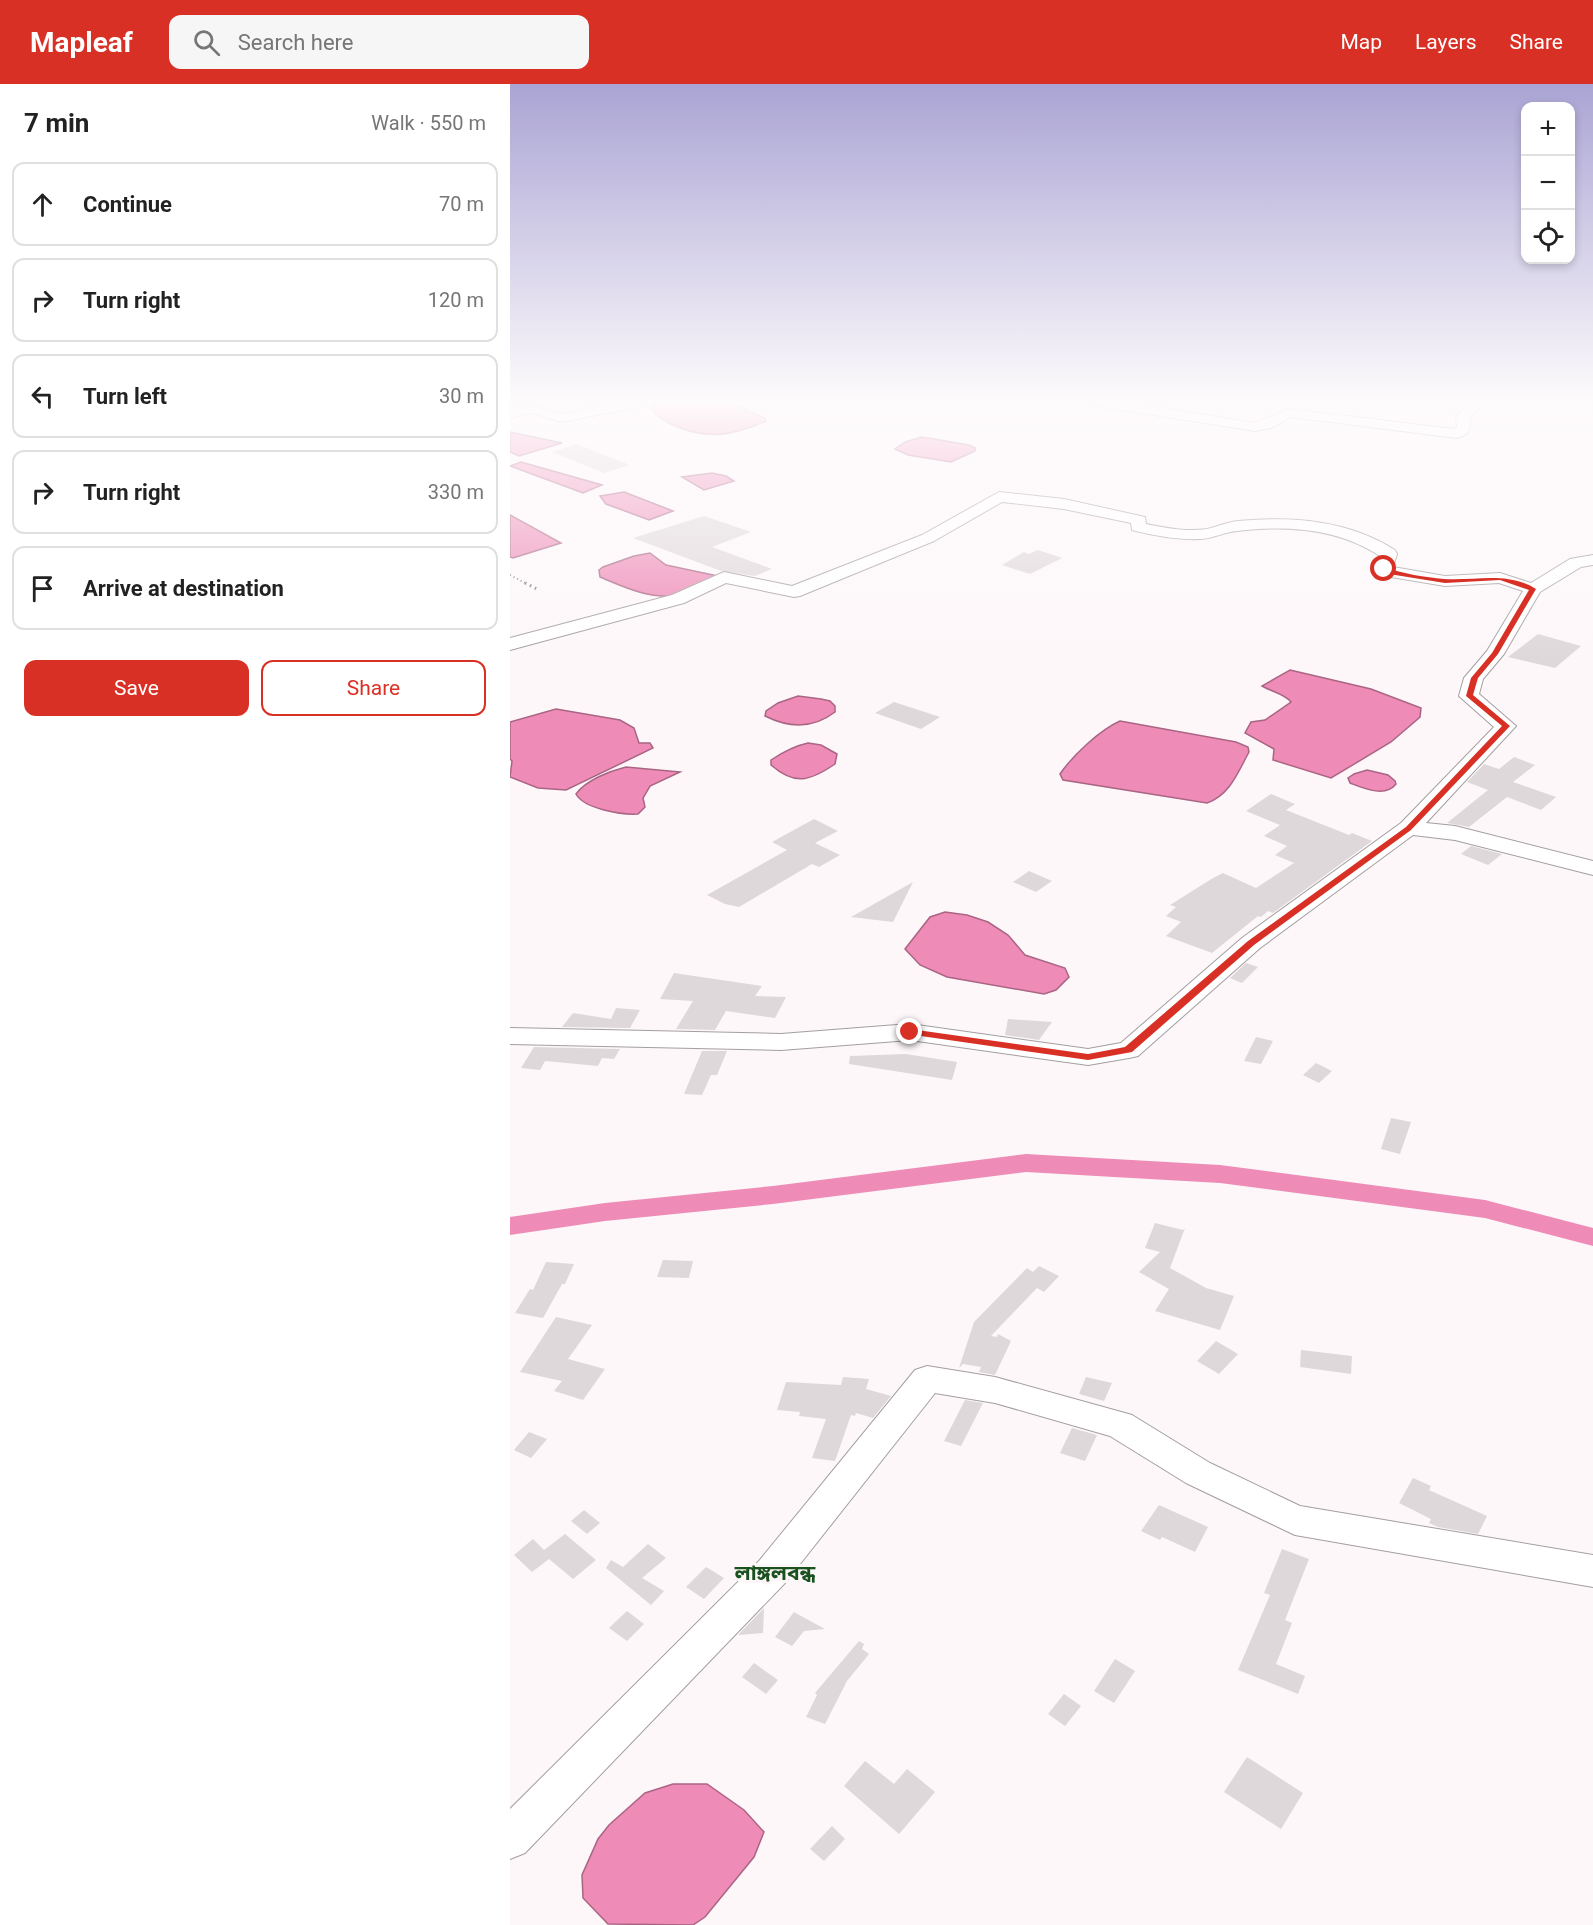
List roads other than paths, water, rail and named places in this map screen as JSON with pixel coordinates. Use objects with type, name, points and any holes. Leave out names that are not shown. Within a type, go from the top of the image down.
[{"type":"street","points":[[510,644],[678,599],[724,577],[788,593],[794,592],[920,541],[999,497],[1064,504],[1128,517],[1139,520],[1138,527],[1166,533],[1205,534],[1236,526],[1316,527],[1355,535],[1378,546],[1389,554],[1384,569],[1391,572],[1445,581],[1500,578],[1533,589]]},
{"type":"street","points":[[510,1036],[781,1042],[910,1032],[1088,1057],[1129,1050],[1251,943],[1408,828],[1506,726],[1469,696],[1474,678],[1495,654],[1533,589],[1576,563],[1593,560]]},
{"type":"street","points":[[1408,828],[1455,833],[1593,868]]},
{"type":"street","points":[[510,1838],[772,1572],[927,1379],[995,1390],[1120,1425],[1198,1473],[1295,1520],[1593,1571]]},
{"type":"waterway","points":[[510,1226],[605,1212],[773,1195],[1026,1163],[1220,1174],[1485,1209],[1593,1237]]},
{"type":"district","name":"লাঙ্গলবন্ধ","points":[[775,1573]]}]
